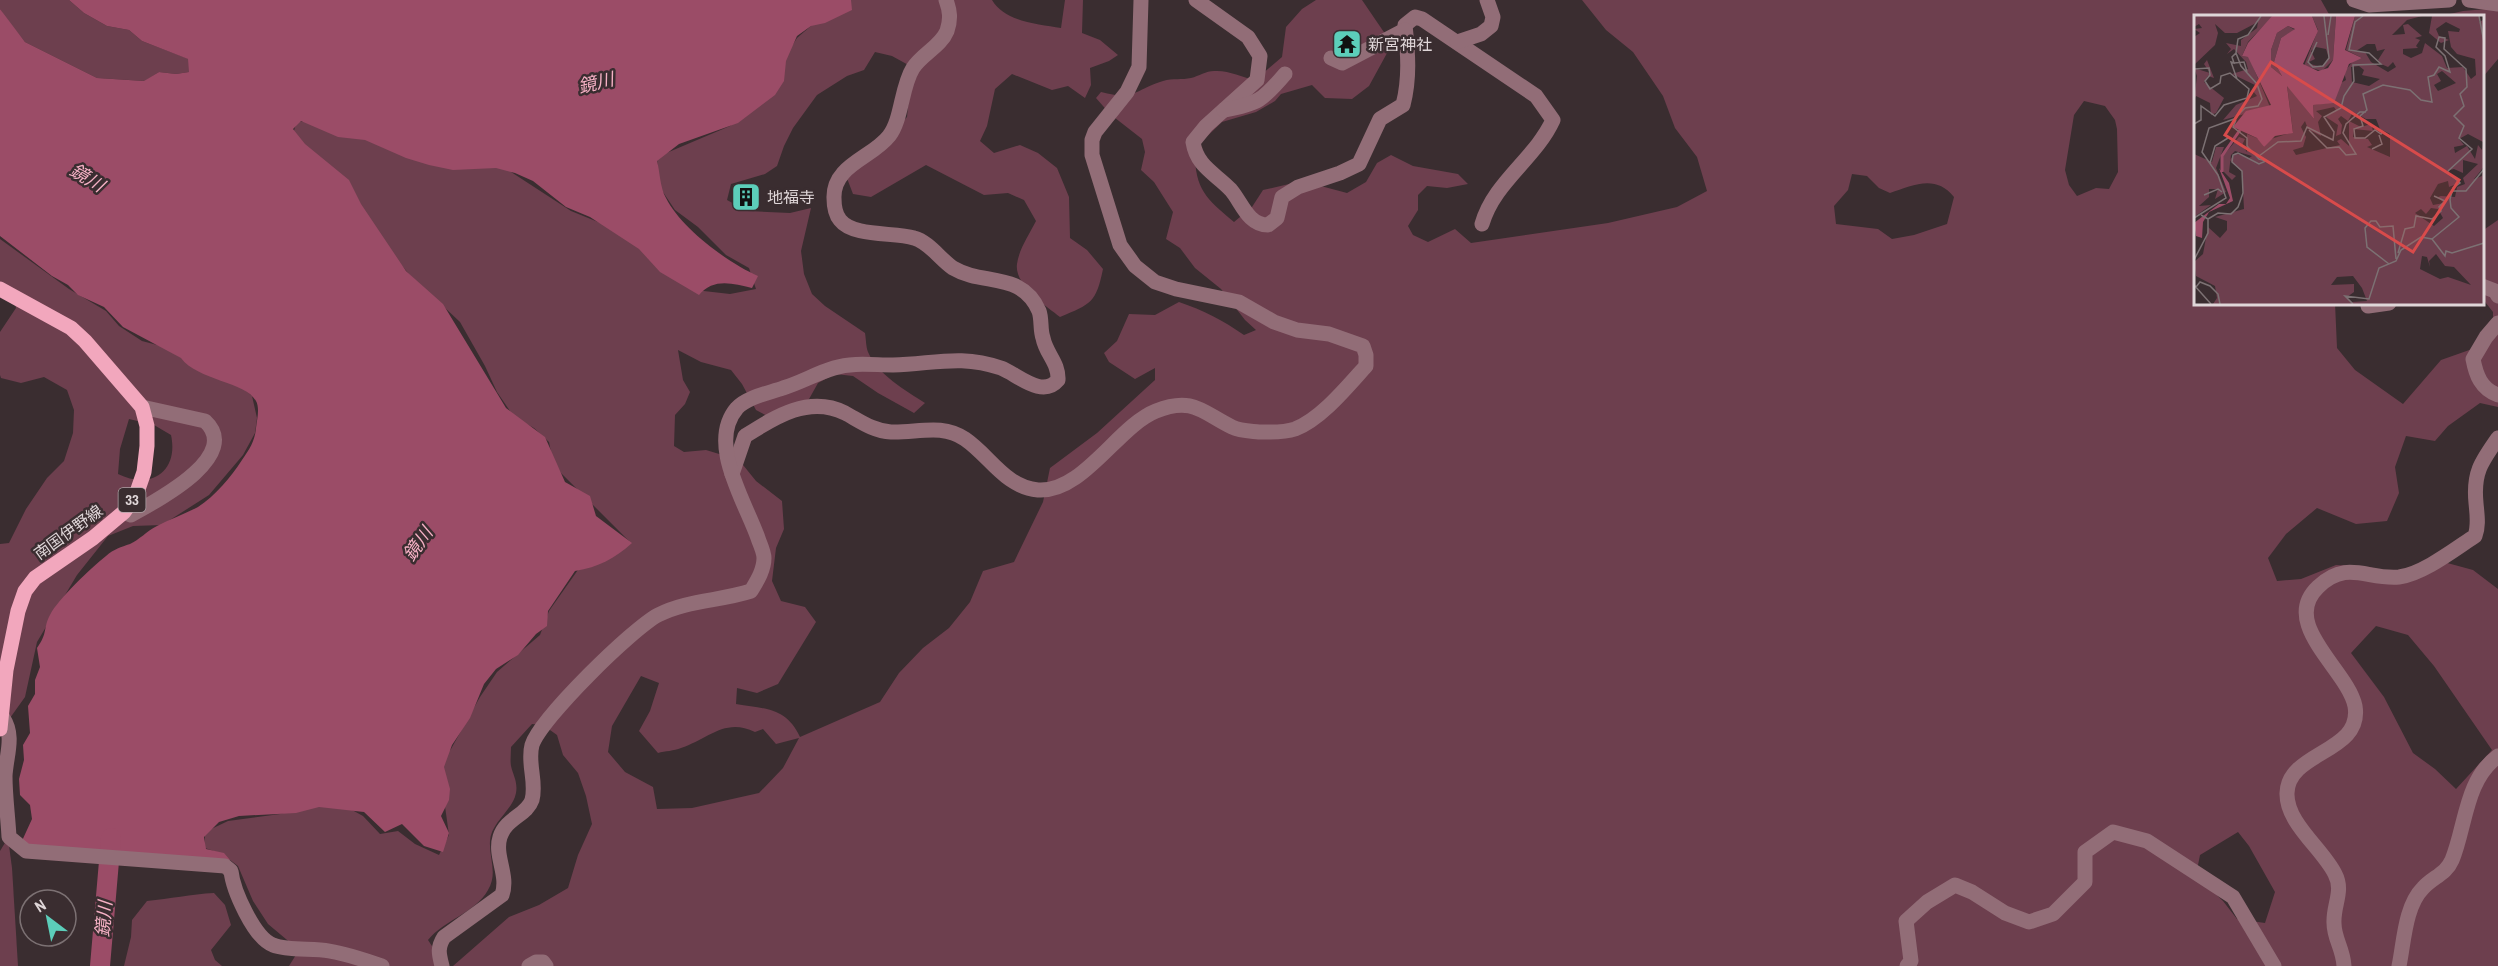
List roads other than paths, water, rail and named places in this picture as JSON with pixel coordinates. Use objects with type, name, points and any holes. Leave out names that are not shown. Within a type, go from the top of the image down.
[{"type":"main road","points":[[0,289],[70,328],[85,341],[142,407]]},
{"type":"main road","name":"南国伊野線","points":[[1,723],[6,670],[18,611],[25,591],[35,578],[93,538],[124,512],[136,495],[144,472],[147,426],[142,407]]},
{"type":"street","points":[[442,966],[438,951],[444,937],[502,895],[506,884],[499,840],[510,820],[527,808],[532,800],[530,756],[533,743],[544,725],[589,675],[640,628],[658,615],[705,600],[751,591],[760,578],[765,557],[732,474],[725,448],[729,423],[738,407],[759,396],[806,381],[834,368],[864,364],[893,365],[950,359],[980,361],[1009,371],[1041,387],[1054,384],[1058,380],[1057,365],[1046,349],[1042,337],[1040,312],[1026,293],[1009,282],[975,276],[955,269],[916,238],[849,227],[840,220],[834,208],[834,194],[840,177],[890,136],[907,80],[914,65],[946,32],[951,17],[946,0]]},
{"type":"street","points":[[732,474],[745,436],[779,415],[813,405],[829,406],[873,429],[890,432],[931,428],[952,432],[979,450],[1015,483],[1038,490],[1053,489],[1066,483],[1096,462],[1127,430],[1157,410],[1192,405],[1206,410],[1233,428],[1277,433],[1295,429],[1316,415],[1337,398],[1366,366],[1363,346],[1329,334],[1297,330],[1274,322],[1239,302],[1176,289],[1155,282],[1135,266],[1120,245],[1092,155],[1092,140],[1095,132],[1127,92],[1139,67],[1142,0]]},
{"type":"street","points":[[1196,0],[1248,36],[1260,56],[1257,80],[1193,142],[1195,152],[1203,167],[1230,190],[1254,221],[1268,225],[1277,218],[1282,198],[1298,187],[1359,164],[1380,119],[1402,105],[1408,87],[1409,63],[1405,25],[1415,17],[1422,19],[1536,96],[1552,120],[1546,135],[1506,180],[1487,209],[1482,224]]},
{"type":"street","points":[[1457,42],[1482,34],[1491,26],[1493,17],[1487,0]]},
{"type":"street","points":[[2354,0],[2370,5],[2449,0]]},
{"type":"street","points":[[2469,0],[2498,4]]},
{"type":"street","points":[[1331,58],[1342,63],[1406,30]]},
{"type":"street","points":[[1224,110],[1248,106],[1265,97],[1285,74]]},
{"type":"street","points":[[2483,287],[2495,291],[2498,296]]},
{"type":"street","points":[[2368,306],[2382,304]]},
{"type":"street","points":[[2498,324],[2486,337],[2473,359],[2476,374],[2485,388],[2498,395]]},
{"type":"street","points":[[124,512],[131,515],[175,490],[198,470],[211,452],[216,438],[212,428],[205,421],[142,407]]},
{"type":"street","points":[[2344,966],[2343,953],[2334,932],[2333,919],[2340,893],[2336,876],[2290,809],[2287,795],[2289,781],[2297,770],[2346,737],[2355,723],[2355,705],[2345,686],[2312,638],[2307,618],[2307,602],[2319,585],[2339,572],[2349,571],[2401,577],[2426,567],[2475,536],[2478,527],[2476,474],[2481,462],[2498,438]]},
{"type":"street","points":[[1,723],[9,727],[9,751],[5,777],[9,837],[26,851],[225,866],[231,871],[242,907],[258,931],[272,945],[330,951],[382,966]]},
{"type":"street","points":[[2399,966],[2413,904],[2423,888],[2449,865],[2469,798],[2480,777],[2498,756]]},
{"type":"street","points":[[1907,966],[1911,961],[1906,921],[1927,902],[1955,885],[1972,892],[2005,913],[2029,922],[2053,914],[2085,882],[2085,852],[2113,832],[2147,841],[2233,897],[2274,966]]},
{"type":"street","points":[[529,966],[536,962],[543,962],[546,966]]},
{"type":"water","points":[[69,0],[851,0],[852,10],[825,23],[811,26],[797,36],[786,61],[784,81],[775,95],[738,123],[679,144],[657,161],[662,190],[673,209],[682,221],[706,243],[733,263],[758,276],[752,288],[723,283],[710,286],[699,295],[660,272],[639,249],[590,217],[566,207],[533,181],[515,173],[496,168],[453,170],[429,165],[406,158],[365,140],[338,137],[301,121],[293,129],[305,144],[349,180],[361,204],[406,271],[443,304],[506,408],[545,437],[565,482],[590,496],[596,516],[632,543],[606,562],[575,571],[548,611],[547,626],[536,634],[518,655],[496,669],[484,684],[470,718],[452,745],[444,767],[450,789],[449,800],[441,816],[449,833],[443,852],[424,846],[402,824],[385,832],[364,812],[319,807],[296,813],[239,816],[219,822],[204,837],[206,849],[224,853],[230,860],[225,863],[27,847],[21,843],[32,819],[30,805],[20,795],[19,779],[24,760],[23,745],[30,733],[28,706],[35,694],[35,680],[40,667],[37,648],[43,638],[50,615],[75,584],[109,554],[157,526],[198,507],[216,492],[233,473],[249,449],[254,437],[258,414],[256,401],[251,395],[198,371],[181,358],[123,327],[104,307],[78,295],[68,285],[52,276],[0,236],[0,9],[25,42],[97,78],[144,81],[159,72],[176,74],[189,72],[188,59],[142,41],[129,30],[107,26],[84,13]]},
{"type":"waterway","name":"鏡川","points":[[100,966],[111,838]]},
{"type":"place","name":"新宮神社","points":[[1347,44]]},
{"type":"place","name":"地福寺","points":[[746,197]]}]
